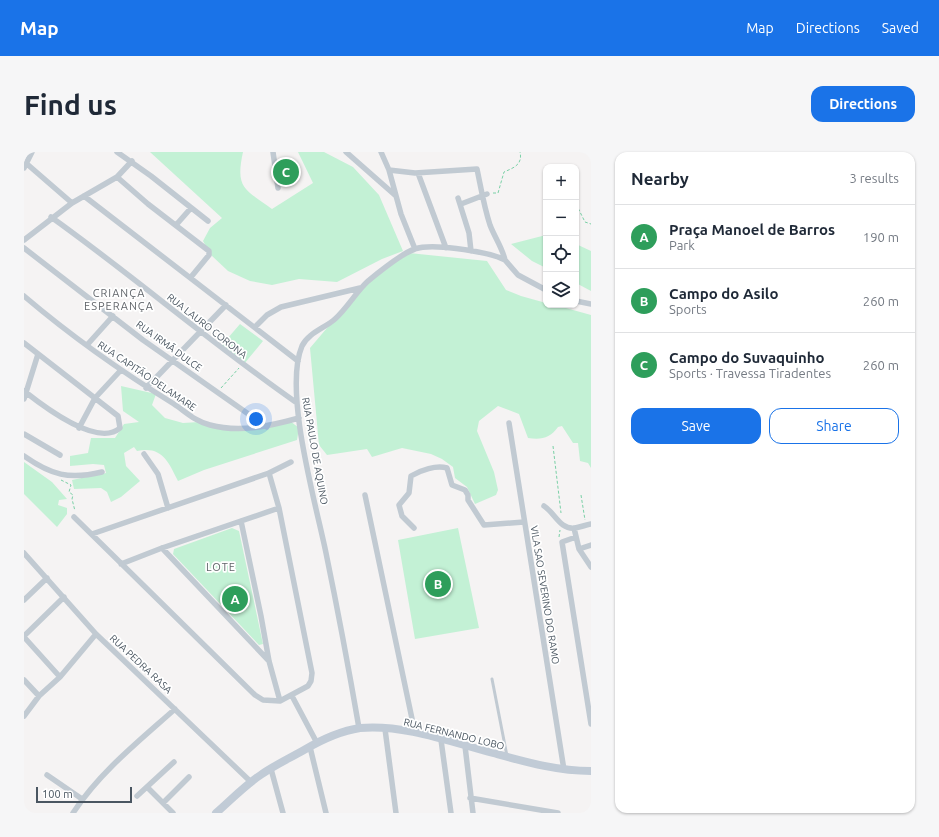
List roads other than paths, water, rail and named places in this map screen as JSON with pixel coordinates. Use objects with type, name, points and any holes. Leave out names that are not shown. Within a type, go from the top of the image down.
[{"type":"main road","name":"RUA FERNANDO LOBO","points":[[216,813],[251,782],[271,769],[317,743],[338,734],[359,728],[385,729],[415,733],[564,770],[591,771]]},
{"type":"street","points":[[32,152],[25,166],[72,203]]},
{"type":"street","points":[[117,152],[132,161],[208,221]]},
{"type":"street","points":[[273,152],[278,188]]},
{"type":"street","points":[[346,152],[397,196]]},
{"type":"street","points":[[381,152],[389,170],[401,214],[415,249],[446,248],[471,251],[493,255],[505,260]]},
{"type":"street","points":[[24,240],[51,217],[117,177],[132,161]]},
{"type":"street","points":[[389,170],[418,173],[477,170],[484,195],[487,216],[492,231],[502,249],[505,260],[518,275],[543,288]]},
{"type":"street","points":[[418,173],[446,248]]},
{"type":"street","points":[[117,177],[148,204],[207,249],[209,255],[191,277]]},
{"type":"street","points":[[471,251],[469,233],[460,201],[484,195]]},
{"type":"street","points":[[84,196],[298,361]]},
{"type":"street","points":[[176,225],[191,208]]},
{"type":"street","name":"RUA LAURO CORONA","points":[[51,217],[242,364],[297,402]]},
{"type":"street","name":"RUA IRMÃ DULCE","points":[[24,248],[143,340],[174,360],[267,426]]},
{"type":"street","name":"RUA PAULO DE AQUINO","points":[[359,728],[323,535],[312,492],[299,418],[297,402],[298,361],[302,346],[306,340],[338,316],[360,288],[379,272],[415,249]]},
{"type":"street","points":[[255,327],[266,315],[281,307],[314,301],[360,288]]},
{"type":"street","name":"RUA CAPITÃO DELAMARE","points":[[24,296],[146,388],[178,407],[199,422],[211,426],[240,429],[267,426],[299,418]]},
{"type":"street","points":[[579,302],[591,304]]},
{"type":"street","points":[[146,388],[202,332],[226,305]]},
{"type":"street","points":[[87,345],[113,316]]},
{"type":"street","points":[[24,343],[118,416],[120,428],[116,432],[105,434],[94,433],[79,428],[25,392]]},
{"type":"street","points":[[24,399],[38,354]]},
{"type":"street","points":[[79,428],[95,398],[122,370]]},
{"type":"street","name":"VILA SAO SEVERINO DO RAMO","points":[[509,423],[564,770]]},
{"type":"street","points":[[24,434],[60,455]]},
{"type":"street","points":[[144,454],[158,474],[168,508]]},
{"type":"street","points":[[24,456],[59,475],[75,476],[102,472]]},
{"type":"street","points":[[92,534],[269,473],[291,462]]},
{"type":"street","points":[[414,528],[402,516],[399,505],[409,493],[411,476],[417,472],[441,466],[447,468],[452,485],[465,490],[468,495],[468,500],[484,525],[524,522]]},
{"type":"street","points":[[74,517],[255,695],[263,700],[280,701],[292,696],[308,686],[312,681],[312,673],[279,508],[269,473]]},
{"type":"street","points":[[365,495],[415,733]]},
{"type":"street","points":[[544,506],[550,509],[561,524],[574,528],[588,524]]},
{"type":"street","points":[[122,564],[162,548],[279,508]]},
{"type":"street","points":[[241,521],[269,661],[280,701]]},
{"type":"street","points":[[574,528],[579,549],[591,567]]},
{"type":"street","points":[[576,538],[562,542],[591,724]]},
{"type":"street","points":[[579,549],[591,545]]},
{"type":"street","points":[[162,548],[269,661]]},
{"type":"street","name":"RUA PEDRA RASA","points":[[24,553],[96,634],[251,782]]},
{"type":"street","points":[[24,565],[30,560]]},
{"type":"street","points":[[293,578],[300,576]]},
{"type":"street","points":[[24,600],[47,578]]},
{"type":"street","points":[[60,677],[24,636],[64,597]]},
{"type":"street","points":[[24,716],[39,696],[60,677],[96,634]]},
{"type":"street","points":[[24,680],[39,696]]},
{"type":"street","points":[[292,696],[317,743]]},
{"type":"street","points":[[73,813],[82,799],[121,757],[175,709]]},
{"type":"street","points":[[385,729],[396,813]]},
{"type":"street","points":[[441,740],[451,813]]},
{"type":"street","points":[[465,746],[470,798],[473,813]]},
{"type":"street","points":[[310,747],[326,813]]},
{"type":"street","points":[[137,796],[174,762]]},
{"type":"street","points":[[271,769],[283,813]]},
{"type":"street","points":[[47,775],[82,799]]},
{"type":"street","points":[[163,803],[189,777]]},
{"type":"street","points":[[147,787],[173,813]]},
{"type":"street","points":[[470,798],[558,813]]},
{"type":"lane","points":[[492,679],[507,757]]},
{"type":"place","name":"Campo do Suvaquinho","points":[[286,172]]},
{"type":"place","name":"Campo do Asilo","points":[[438,584]]},
{"type":"place","name":"Praça Manoel de Barros","points":[[235,599]]},
{"type":"district","name":"CRIANÇA ESPERANÇA","points":[[119,299]]},
{"type":"district","name":"LOTE","points":[[221,567]]}]
